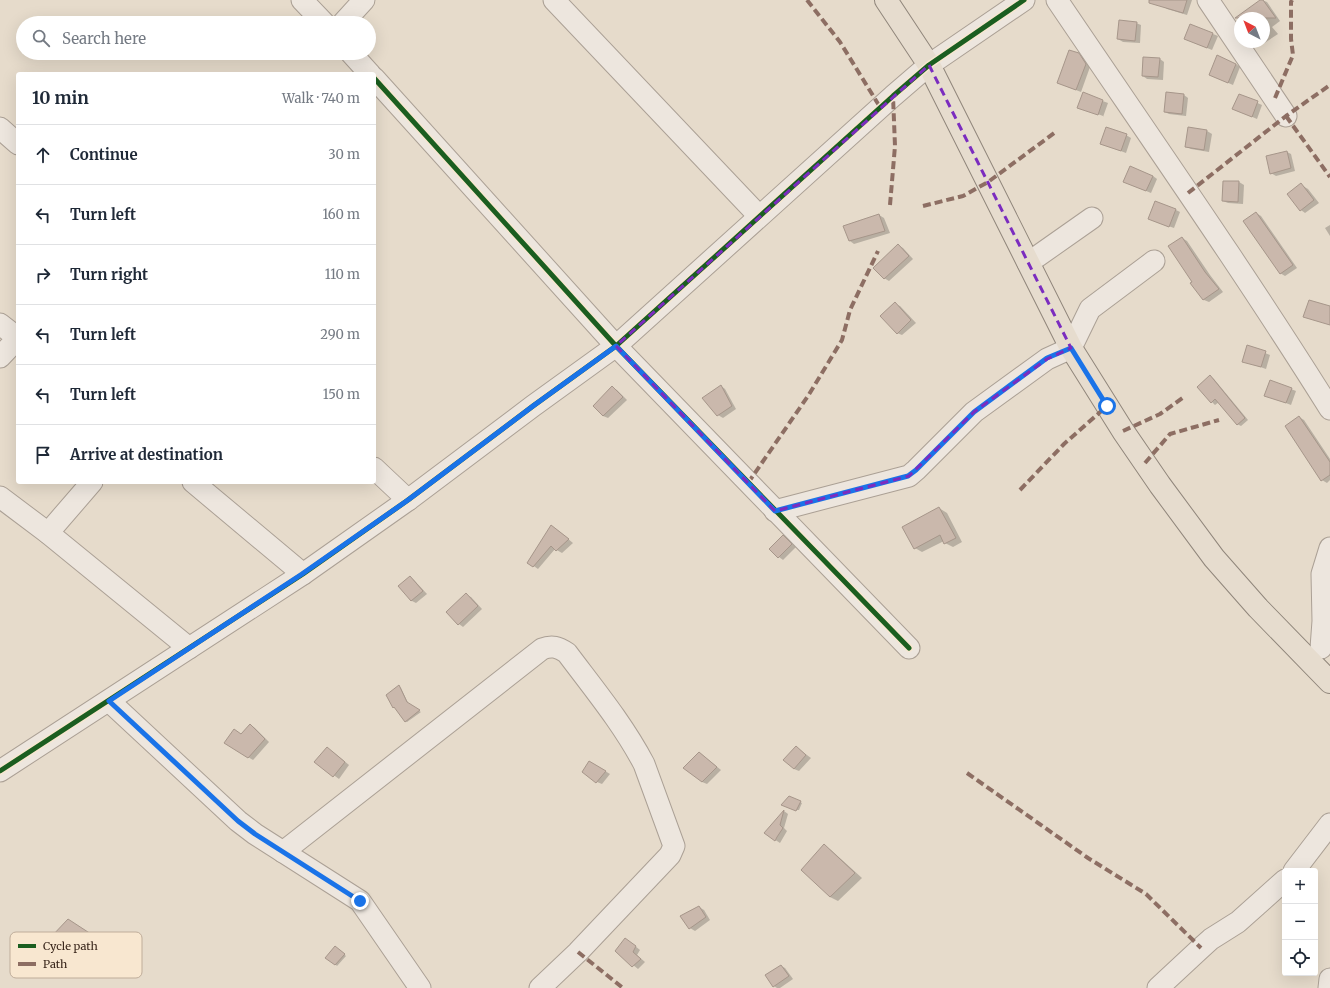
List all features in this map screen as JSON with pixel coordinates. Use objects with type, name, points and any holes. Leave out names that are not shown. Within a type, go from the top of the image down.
[{"type":"main road","points":[[886,0],[929,65],[1071,348],[1123,431],[1160,485],[1214,558],[1258,608],[1319,650],[1330,682]]},
{"type":"street","points":[[302,0],[317,16]]},
{"type":"street","points":[[349,16],[364,0]]},
{"type":"street","points":[[554,0],[759,216]]},
{"type":"street","points":[[0,771],[302,574],[408,500],[616,346],[880,107],[929,65],[1024,0]]},
{"type":"street","points":[[1057,0],[1305,369],[1330,409]]},
{"type":"street","points":[[1208,0],[1286,116]]},
{"type":"street","points":[[357,60],[368,72]]},
{"type":"street","points":[[376,80],[616,346],[909,648]]},
{"type":"street","points":[[0,128],[16,142]]},
{"type":"street","points":[[1028,264],[1092,218]]},
{"type":"street","points":[[775,511],[908,476],[916,470],[974,412],[1047,358],[1071,348],[1090,310],[1154,261]]},
{"type":"street","points":[[0,324],[16,336]]},
{"type":"street","points":[[0,357],[16,340]]},
{"type":"street","points":[[376,470],[408,500]]},
{"type":"street","points":[[48,533],[90,484]]},
{"type":"street","points":[[195,484],[302,574]]},
{"type":"street","points":[[0,498],[48,533],[189,648]]},
{"type":"street","points":[[1319,650],[1323,621],[1322,574],[1330,548]]},
{"type":"street","points":[[283,852],[542,649],[549,646],[558,647],[567,653],[614,716],[638,753],[644,764],[674,846],[670,855],[578,952],[540,988]]},
{"type":"street","points":[[109,701],[238,821],[255,834],[360,901],[420,988]]},
{"type":"street","points":[[1296,868],[1330,824]]},
{"type":"street","points":[[1158,988],[1201,948],[1238,922],[1282,883]]},
{"type":"street","points":[[1328,988],[1330,980]]},
{"type":"highlighted area","points":[[929,65],[1071,348],[1047,359],[974,412],[909,476],[775,511],[616,346]]},
{"type":"building","points":[[1149,0],[1187,0],[1183,13],[1149,3]]},
{"type":"building","points":[[1260,0],[1263,0],[1276,18],[1270,18],[1270,12],[1243,12]]},
{"type":"building","points":[[1119,20],[1137,22],[1135,41],[1117,39]]},
{"type":"building","points":[[1190,24],[1213,33],[1207,48],[1184,39]]},
{"type":"building","points":[[1069,50],[1079,53],[1086,64],[1076,90],[1057,83]]},
{"type":"building","points":[[1217,55],[1236,64],[1228,83],[1209,75]]},
{"type":"building","points":[[1143,57],[1160,58],[1158,77],[1142,76]]},
{"type":"building","points":[[1083,92],[1103,100],[1098,115],[1077,108]]},
{"type":"building","points":[[1166,92],[1184,94],[1182,114],[1164,112]]},
{"type":"building","points":[[1239,94],[1258,101],[1252,117],[1232,109]]},
{"type":"building","points":[[1106,127],[1127,134],[1121,151],[1100,144]]},
{"type":"building","points":[[1188,127],[1207,130],[1204,150],[1185,147]]},
{"type":"building","points":[[1287,151],[1291,168],[1270,174],[1266,156]]},
{"type":"building","points":[[1130,166],[1153,176],[1146,191],[1123,182]]},
{"type":"building","points":[[1223,181],[1239,181],[1238,202],[1222,201]]},
{"type":"building","points":[[1301,183],[1314,200],[1300,211],[1287,194]]},
{"type":"building","points":[[1155,201],[1176,209],[1169,227],[1148,219]]},
{"type":"building","points":[[1256,212],[1293,265],[1280,274],[1243,221]]},
{"type":"building","points":[[879,214],[885,231],[849,241],[843,226]]},
{"type":"building","points":[[1182,237],[1205,272],[1219,289],[1203,300],[1190,283],[1192,282],[1168,246]]},
{"type":"building","points":[[898,244],[909,256],[884,279],[873,268]]},
{"type":"building","points":[[1309,300],[1330,306],[1330,325],[1303,317]]},
{"type":"building","points":[[895,302],[911,320],[897,334],[880,316]]},
{"type":"building","points":[[1247,345],[1266,351],[1261,367],[1242,362]]},
{"type":"building","points":[[1210,375],[1245,418],[1237,425],[1215,399],[1211,403],[1197,387]]},
{"type":"building","points":[[1270,380],[1292,388],[1286,403],[1264,396]]},
{"type":"building","points":[[721,385],[732,406],[717,416],[702,398]]},
{"type":"building","points":[[612,386],[623,397],[603,416],[593,406]]},
{"type":"building","points":[[1299,416],[1330,462],[1330,475],[1321,481],[1285,426]]},
{"type":"building","points":[[939,507],[956,538],[944,544],[940,535],[914,549],[902,527]]},
{"type":"building","points":[[551,525],[569,539],[556,551],[551,546],[533,567],[527,563]]},
{"type":"building","points":[[783,535],[792,544],[778,558],[769,549]]},
{"type":"building","points":[[410,576],[423,591],[411,601],[398,586]]},
{"type":"building","points":[[466,593],[478,606],[458,625],[446,612]]},
{"type":"building","points":[[399,685],[407,702],[420,710],[405,722],[394,707],[393,708],[386,695]]},
{"type":"building","points":[[250,724],[265,739],[248,758],[224,743],[234,729],[241,734]]},
{"type":"building","points":[[796,746],[806,755],[794,769],[783,760]]},
{"type":"building","points":[[327,747],[345,762],[333,777],[314,762]]},
{"type":"building","points":[[699,752],[717,767],[702,782],[683,768]]},
{"type":"building","points":[[589,761],[606,771],[596,783],[582,772]]},
{"type":"building","points":[[789,796],[801,801],[796,811],[781,805]]},
{"type":"building","points":[[784,810],[780,825],[783,828],[775,841],[764,833]]},
{"type":"building","points":[[824,844],[855,873],[830,897],[801,870]]},
{"type":"building","points":[[699,906],[706,917],[689,929],[680,916]]},
{"type":"building","points":[[68,919],[88,932],[56,932]]},
{"type":"building","points":[[625,938],[636,946],[633,952],[641,959],[632,967],[615,951]]},
{"type":"building","points":[[335,946],[345,954],[335,965],[325,958]]},
{"type":"building","points":[[781,965],[789,976],[773,987],[765,975]]},
{"type":"marked path","points":[[807,0],[840,42],[880,107]]},
{"type":"marked path","points":[[1275,98],[1293,55],[1291,39],[1292,0]]},
{"type":"marked path","points":[[1188,193],[1286,116],[1330,85]]},
{"type":"marked path","points":[[890,205],[895,146],[893,96]]},
{"type":"marked path","points":[[1286,116],[1330,177]]},
{"type":"marked path","points":[[923,206],[963,196],[988,182],[1057,131]]},
{"type":"marked path","points":[[748,483],[808,396],[842,340],[850,310],[878,251]]},
{"type":"marked path","points":[[1123,431],[1160,414],[1184,397]]},
{"type":"marked path","points":[[1020,490],[1064,444],[1107,406]]},
{"type":"marked path","points":[[1145,463],[1170,434],[1219,420]]},
{"type":"marked path","points":[[967,773],[1088,858],[1146,894],[1201,948]]},
{"type":"marked path","points":[[578,952],[623,988]]},
{"type":"cycle path","points":[[0,771],[303,574],[408,500],[616,346],[929,65],[1024,0]]},
{"type":"cycle path","points":[[376,80],[616,346],[909,648]]},
{"type":"route","points":[[360,901],[255,834],[238,821],[109,701],[302,574],[408,500],[616,346],[775,511],[908,476],[916,470],[974,412],[1047,358],[1071,348],[1107,406]]}]
